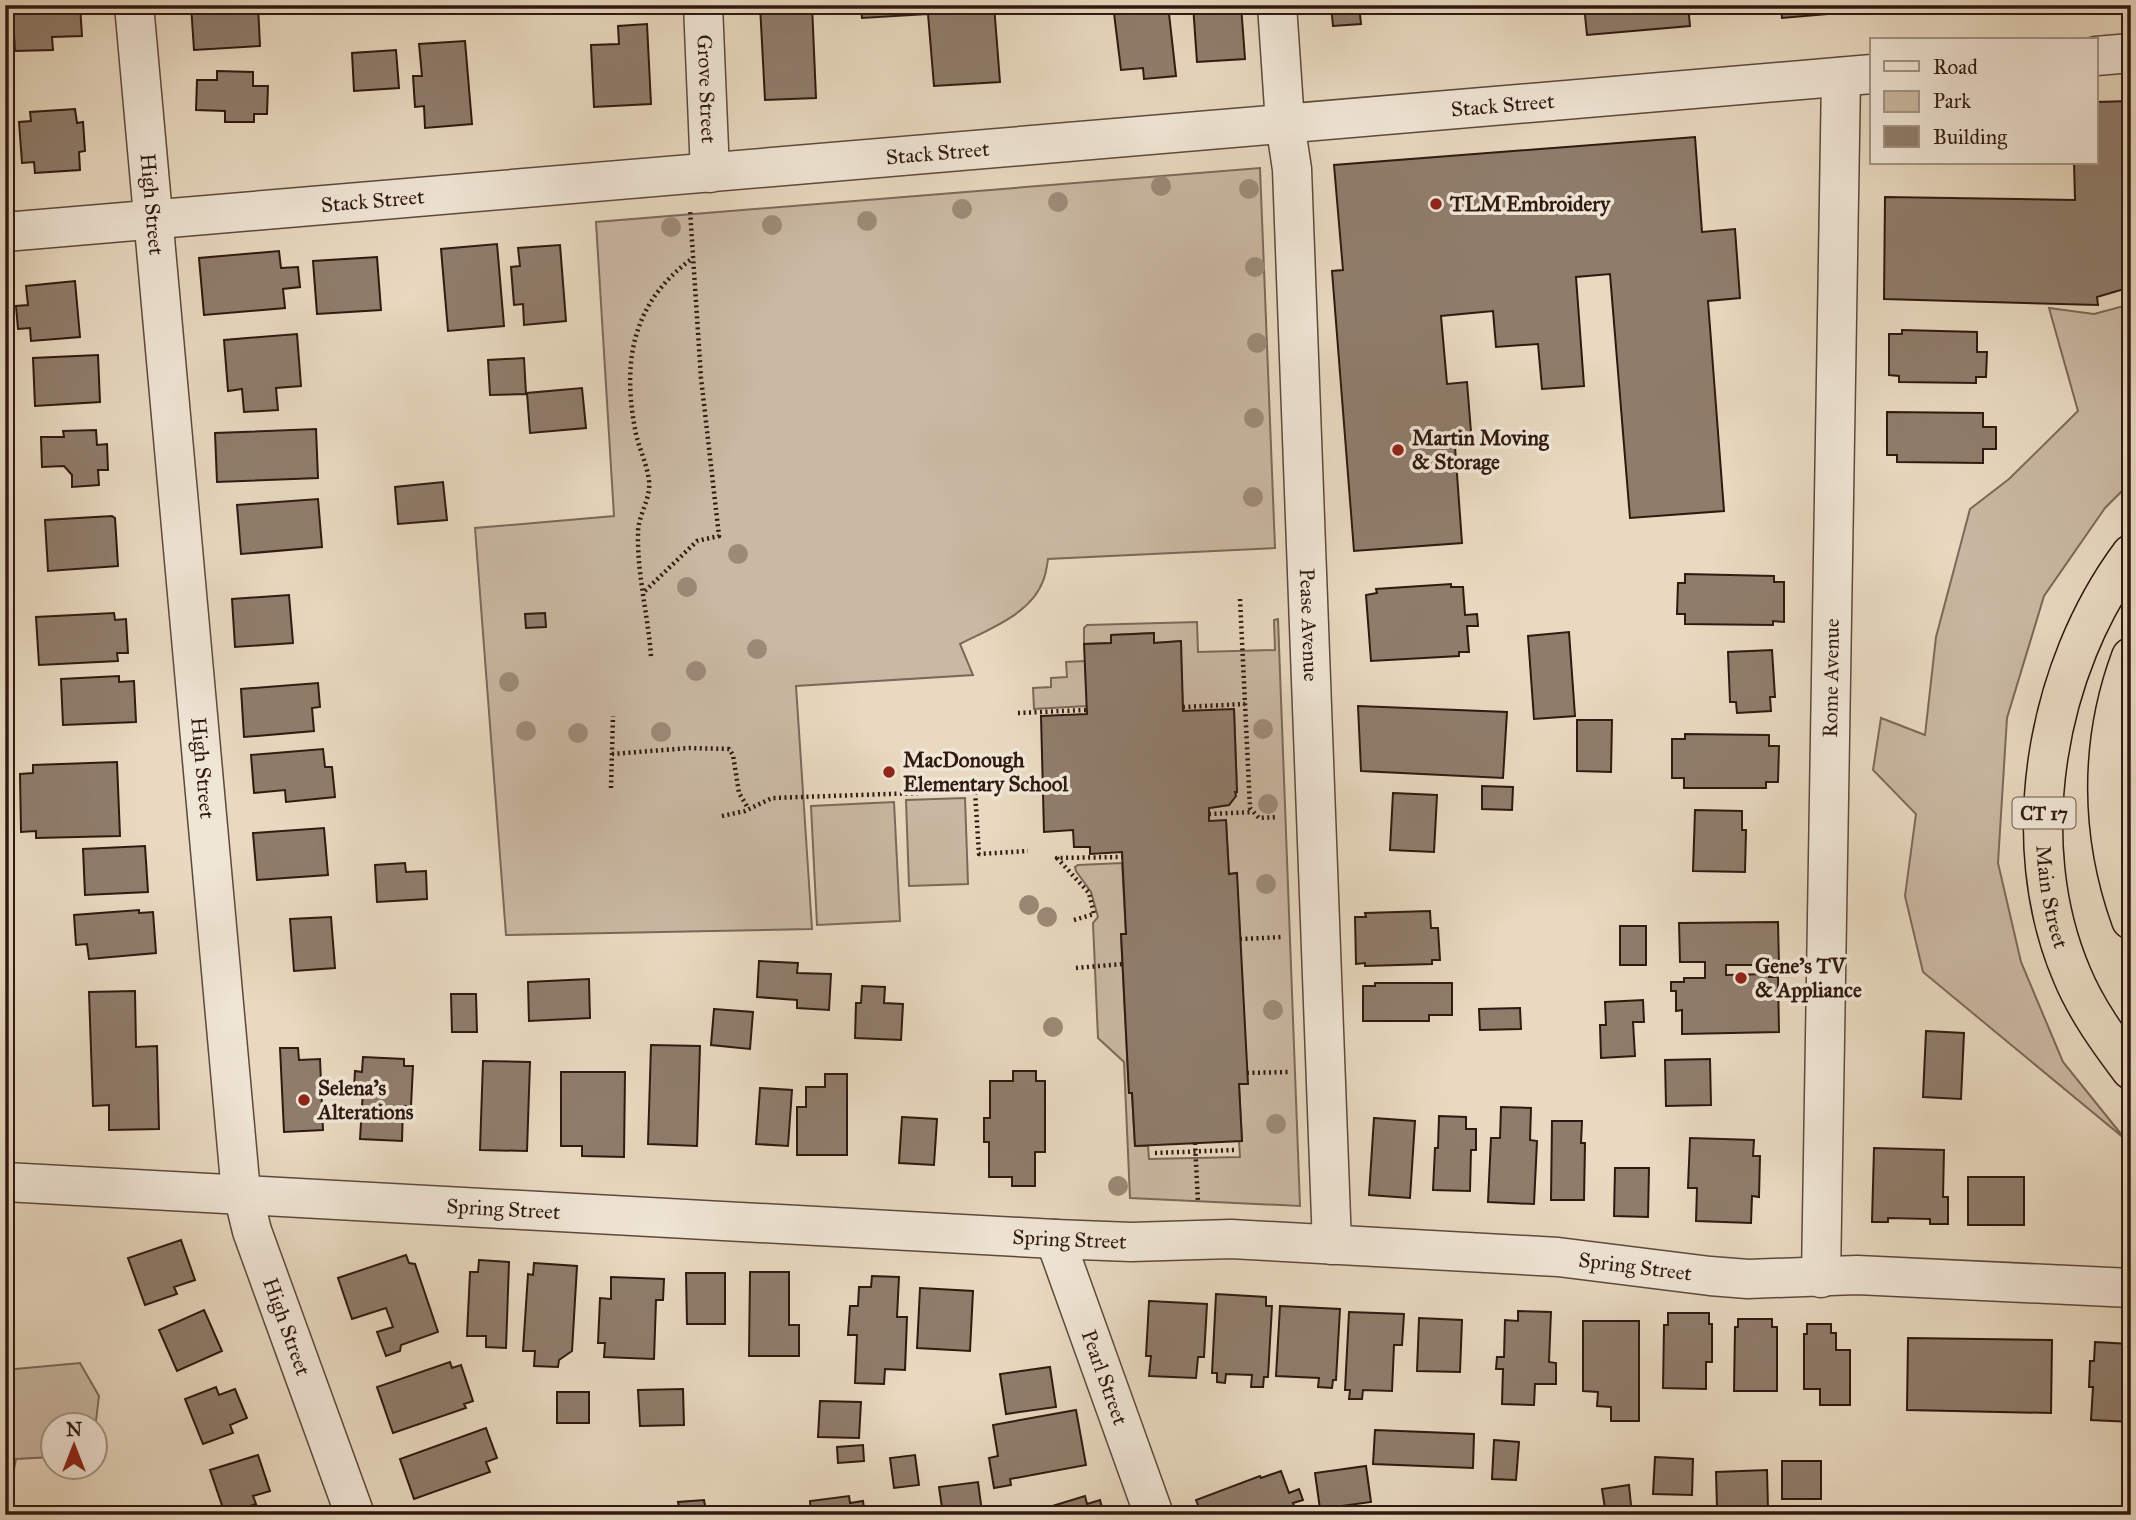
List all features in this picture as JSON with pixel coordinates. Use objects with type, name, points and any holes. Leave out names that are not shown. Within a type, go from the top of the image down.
[{"type":"highway","name":"Main Street","points":[[2131,554],[2095,611],[2065,683],[2050,741],[2044,794],[2047,872],[2061,945],[2081,994],[2131,1070]]},
{"type":"highway","name":"CT 17","points":[[2131,657],[2112,725],[2107,792],[2110,842],[2121,892],[2131,920]]},
{"type":"street","name":"High Street","points":[[134,5],[240,1181],[252,1231],[355,1515]]},
{"type":"street","name":"Grove Street","points":[[703,5],[710,173]]},
{"type":"street","name":"Pease Avenue","points":[[1277,5],[1285,123],[1292,169],[1332,1245]]},
{"type":"street","points":[[2098,56],[2131,53]]},
{"type":"street","name":"Stack Street","points":[[5,232],[1856,75]]},
{"type":"street","name":"Rome Avenue","points":[[1821,1278],[1856,75]]},
{"type":"street","name":"Spring Street","points":[[5,1182],[1055,1239],[1131,1242],[1231,1239],[1558,1256],[1722,1277],[1778,1279],[1857,1275],[2131,1288]]},
{"type":"street","name":"Pearl Street","points":[[1055,1239],[1154,1515]]},
{"type":"path","points":[[644,591],[697,541],[719,536],[701,378],[690,209]]},
{"type":"path","points":[[652,656],[638,533],[649,480],[635,431],[630,374],[634,342],[648,304],[666,281],[693,258]]},
{"type":"path","points":[[1240,599],[1250,808],[1259,818],[1290,817]]},
{"type":"path","points":[[1183,707],[1245,704]]},
{"type":"path","points":[[1018,713],[1087,710]]},
{"type":"path","points":[[611,788],[613,716]]},
{"type":"path","points":[[612,754],[651,749],[729,749],[733,755],[739,793],[748,808]]},
{"type":"path","points":[[722,816],[772,798],[975,791],[979,854],[1028,851]]},
{"type":"path","points":[[1209,814],[1254,812]]},
{"type":"path","points":[[1074,920],[1094,914],[1089,893],[1057,858],[1122,857]]},
{"type":"path","points":[[1240,939],[1269,937]]},
{"type":"path","points":[[1076,968],[1122,964]]},
{"type":"path","points":[[1247,1073],[1299,1072]]},
{"type":"path","points":[[1195,1143],[1198,1202]]},
{"type":"path","points":[[1155,1153],[1234,1150]]},
{"type":"green space","name":"MacDonough Elementary School","points":[[1260,168],[1275,548],[1048,559],[1043,581],[1029,603],[1008,619],[960,644],[973,675],[796,686],[812,929],[506,935],[475,528],[614,516],[596,222]]},
{"type":"green space","points":[[2131,304],[2131,482],[2105,508],[2044,596],[2007,718],[1998,863],[2021,962],[2063,1062],[2125,1139],[1923,972],[1905,896],[1916,814],[1873,770],[1881,718],[1925,735],[1936,637],[1970,509],[2009,479],[2078,411],[2049,308],[2094,314]]},
{"type":"green space","points":[[1278,619],[1300,1206],[1130,1198],[1124,1062],[1098,1038],[1093,923],[1098,917],[1091,892],[1075,867],[1122,863],[1126,934],[1121,935],[1129,1093],[1132,1093],[1135,1146],[1148,1146],[1149,1159],[1240,1157],[1239,1141],[1242,1141],[1236,873],[1229,874],[1226,821],[1209,821],[1209,808],[1229,805],[1237,792],[1234,710],[1183,711],[1180,641],[1154,643],[1153,633],[1112,635],[1111,643],[1084,644],[1084,628],[1087,625],[1197,622],[1198,652],[1275,650],[1274,620]]},
{"type":"green space","points":[[1085,661],[1087,706],[1034,709],[1033,688],[1051,687],[1051,678],[1067,677],[1066,662]]},
{"type":"green space","points":[[965,798],[968,884],[909,886],[906,800]]},
{"type":"green space","points":[[894,802],[900,921],[817,925],[811,806]]},
{"type":"green space","points":[[80,1363],[99,1396],[97,1412],[38,1412],[38,1458],[16,1459],[5,1515],[5,1373],[15,1369]]},
{"type":"building","points":[[5,5],[80,5],[82,36],[52,37],[53,50],[15,51],[14,33],[5,33]]},
{"type":"building","points":[[191,5],[258,5],[260,46],[194,50]]},
{"type":"building","points":[[760,5],[812,5],[816,98],[765,100]]},
{"type":"building","points":[[861,5],[994,5],[1000,82],[934,86],[928,14],[862,18]]},
{"type":"building","points":[[1113,5],[1168,5],[1176,76],[1144,79],[1143,68],[1121,70]]},
{"type":"building","points":[[1193,5],[1241,5],[1245,59],[1197,62]]},
{"type":"building","points":[[1331,5],[1359,5],[1361,24],[1333,26]]},
{"type":"building","points":[[1584,5],[1688,5],[1690,26],[1587,35]]},
{"type":"building","points":[[1781,5],[1886,5],[1886,9],[1782,18]]},
{"type":"building","points":[[647,24],[651,104],[594,107],[591,45],[619,44],[618,26]]},
{"type":"building","points":[[465,41],[472,124],[425,128],[424,106],[415,107],[413,76],[422,76],[419,44]]},
{"type":"building","points":[[396,50],[399,88],[354,91],[352,53]]},
{"type":"building","points":[[217,71],[253,72],[253,86],[268,86],[267,114],[254,114],[254,122],[225,122],[225,111],[196,110],[197,80],[217,80]]},
{"type":"building","points":[[2131,101],[2131,287],[2097,297],[2098,305],[1884,299],[1885,197],[2075,200],[2074,164],[2098,164],[2098,102]]},
{"type":"building","points":[[75,109],[77,123],[83,122],[85,151],[79,152],[80,170],[35,173],[34,162],[22,163],[19,122],[31,121],[30,112]]},
{"type":"building","points":[[1695,137],[1702,232],[1735,229],[1740,298],[1708,301],[1724,511],[1630,518],[1610,274],[1576,277],[1584,386],[1542,389],[1538,344],[1496,347],[1493,311],[1441,316],[1447,384],[1467,382],[1471,432],[1454,433],[1462,543],[1354,551],[1332,271],[1343,270],[1334,165]]},
{"type":"building","points":[[497,244],[504,326],[448,331],[441,249]]},
{"type":"building","points":[[560,245],[566,321],[524,325],[523,304],[514,305],[511,267],[520,266],[518,248]]},
{"type":"building","points":[[279,251],[281,268],[298,267],[300,287],[283,289],[285,308],[204,315],[199,258]]},
{"type":"building","points":[[377,257],[381,310],[317,314],[313,261]]},
{"type":"building","points":[[75,281],[80,337],[31,341],[30,328],[18,329],[16,306],[28,305],[26,286]]},
{"type":"building","points":[[1902,330],[1977,332],[1977,352],[1987,352],[1986,377],[1976,377],[1976,383],[1899,382],[1899,376],[1889,375],[1889,334],[1902,334]]},
{"type":"building","points":[[297,334],[301,386],[276,388],[278,410],[244,412],[242,389],[228,391],[224,340]]},
{"type":"building","points":[[98,355],[100,402],[35,406],[33,358]]},
{"type":"building","points":[[524,358],[526,394],[490,395],[488,360]]},
{"type":"building","points":[[582,388],[586,428],[530,433],[527,393]]},
{"type":"building","points":[[1887,412],[1983,413],[1983,427],[1996,427],[1996,449],[1983,449],[1983,463],[1897,462],[1897,455],[1887,455]]},
{"type":"building","points":[[316,429],[318,478],[217,482],[215,433]]},
{"type":"building","points":[[96,430],[97,445],[107,444],[108,470],[98,470],[99,485],[72,487],[72,475],[64,466],[42,467],[41,437],[64,437],[63,431]]},
{"type":"building","points":[[443,482],[447,520],[398,524],[395,487]]},
{"type":"building","points":[[318,499],[322,547],[241,554],[237,505]]},
{"type":"building","points":[[115,518],[118,566],[48,571],[45,520]]},
{"type":"building","points":[[1685,574],[1774,576],[1774,582],[1784,582],[1784,622],[1773,621],[1773,625],[1685,624],[1685,614],[1677,614],[1678,583],[1685,583]]},
{"type":"building","points":[[1451,584],[1451,587],[1463,587],[1465,615],[1477,614],[1478,626],[1467,626],[1469,652],[1459,652],[1459,656],[1371,661],[1366,595],[1377,593],[1376,589]]},
{"type":"building","points":[[289,595],[293,643],[235,647],[232,599]]},
{"type":"building","points":[[114,613],[115,620],[126,619],[128,653],[117,653],[118,661],[39,665],[36,617]]},
{"type":"building","points":[[545,613],[546,627],[526,628],[525,614]]},
{"type":"building","points":[[1569,632],[1575,716],[1534,719],[1528,636]]},
{"type":"building","points":[[1154,633],[1154,643],[1181,641],[1183,711],[1234,709],[1237,792],[1229,805],[1209,808],[1209,821],[1226,820],[1229,874],[1237,873],[1248,1084],[1239,1084],[1242,1141],[1135,1146],[1132,1093],[1129,1093],[1121,934],[1126,934],[1122,852],[1090,854],[1090,847],[1074,847],[1073,830],[1044,832],[1041,716],[1087,714],[1084,644],[1111,643],[1111,635]]},
{"type":"building","points":[[1772,650],[1775,697],[1770,697],[1771,711],[1737,713],[1736,702],[1730,702],[1728,652]]},
{"type":"building","points":[[119,676],[119,682],[134,681],[136,722],[63,725],[61,679]]},
{"type":"building","points":[[318,683],[320,707],[312,708],[314,731],[244,737],[241,689]]},
{"type":"building","points":[[1358,706],[1507,712],[1503,778],[1361,771]]},
{"type":"building","points":[[1577,720],[1612,720],[1611,772],[1577,771]]},
{"type":"building","points":[[1685,734],[1769,735],[1769,746],[1779,746],[1778,782],[1766,782],[1766,788],[1684,788],[1684,778],[1672,778],[1672,739],[1685,739]]},
{"type":"building","points":[[323,749],[325,767],[332,767],[335,797],[286,802],[285,790],[254,793],[251,755]]},
{"type":"building","points":[[117,762],[120,836],[36,838],[36,831],[21,832],[20,774],[33,773],[33,765]]},
{"type":"building","points":[[1482,786],[1513,787],[1512,810],[1482,809]]},
{"type":"building","points":[[1393,793],[1437,795],[1434,852],[1390,850]]},
{"type":"building","points":[[1695,810],[1742,811],[1742,830],[1746,830],[1745,872],[1693,871]]},
{"type":"building","points":[[324,828],[328,875],[257,880],[253,833]]},
{"type":"building","points":[[145,846],[148,892],[85,895],[83,849]]},
{"type":"building","points":[[405,863],[406,872],[426,871],[427,899],[377,902],[375,865]]},
{"type":"building","points":[[139,910],[139,913],[153,912],[156,953],[89,959],[87,944],[76,945],[74,915]]},
{"type":"building","points":[[1430,911],[1431,928],[1438,928],[1440,960],[1432,960],[1432,964],[1356,964],[1355,917],[1366,917],[1365,913]]},
{"type":"building","points":[[331,917],[335,968],[294,971],[290,919]]},
{"type":"building","name":"Gene's TV & Appliance","points":[[1778,922],[1779,965],[1726,965],[1726,975],[1769,974],[1769,977],[1778,977],[1779,1032],[1682,1034],[1682,1010],[1676,1011],[1676,991],[1671,991],[1671,982],[1684,982],[1684,978],[1705,978],[1705,962],[1680,962],[1679,923]]},
{"type":"building","points":[[1620,926],[1646,926],[1646,965],[1620,965]]},
{"type":"building","points":[[759,961],[798,963],[797,973],[831,974],[829,1010],[797,1008],[797,1000],[757,997]]},
{"type":"building","points":[[589,979],[590,1018],[529,1021],[528,982]]},
{"type":"building","points":[[1375,983],[1452,983],[1452,1015],[1429,1015],[1429,1021],[1363,1021],[1363,986],[1375,986]]},
{"type":"building","points":[[862,986],[885,987],[884,1003],[903,1004],[901,1040],[855,1038],[856,1003],[861,1003]]},
{"type":"building","points":[[135,991],[136,1047],[157,1046],[159,1129],[109,1130],[109,1105],[93,1106],[89,992]]},
{"type":"building","points":[[451,994],[476,994],[477,1032],[452,1032]]},
{"type":"building","points":[[1643,1000],[1644,1022],[1633,1022],[1635,1056],[1601,1058],[1600,1025],[1606,1025],[1605,1002]]},
{"type":"building","points":[[1520,1008],[1521,1029],[1480,1030],[1479,1009]]},
{"type":"building","points":[[714,1009],[753,1012],[750,1049],[711,1045]]},
{"type":"building","points":[[1926,1031],[1964,1033],[1961,1099],[1923,1097]]},
{"type":"building","points":[[651,1045],[700,1046],[697,1146],[648,1144]]},
{"type":"building","points":[[280,1048],[298,1048],[299,1060],[320,1059],[323,1130],[284,1132]]},
{"type":"building","points":[[363,1057],[404,1059],[404,1066],[413,1066],[411,1106],[403,1106],[402,1141],[360,1139],[363,1090],[354,1089],[355,1071],[362,1072]]},
{"type":"building","points":[[1710,1059],[1711,1105],[1666,1106],[1665,1060]]},
{"type":"building","points":[[483,1061],[530,1062],[527,1151],[480,1150]]},
{"type":"building","points":[[1013,1071],[1036,1071],[1036,1081],[1045,1081],[1045,1152],[1035,1152],[1035,1186],[1012,1186],[1012,1177],[989,1177],[989,1142],[984,1142],[984,1118],[990,1118],[990,1081],[1013,1081]]},
{"type":"building","points":[[561,1072],[625,1072],[624,1157],[582,1156],[582,1146],[561,1146]]},
{"type":"building","points":[[825,1074],[847,1074],[847,1155],[797,1155],[797,1107],[806,1107],[806,1087],[825,1087]]},
{"type":"building","points":[[5,1076],[8,1076],[7,1136],[5,1136]]},
{"type":"building","points":[[760,1088],[792,1090],[788,1146],[756,1144]]},
{"type":"building","points":[[1501,1107],[1531,1108],[1530,1140],[1537,1141],[1534,1204],[1488,1202],[1491,1138],[1500,1138]]},
{"type":"building","points":[[1439,1116],[1466,1117],[1466,1129],[1476,1129],[1476,1150],[1471,1150],[1470,1191],[1433,1190]]},
{"type":"building","points":[[902,1117],[937,1119],[934,1165],[899,1163]]},
{"type":"building","points":[[1374,1118],[1415,1121],[1410,1198],[1369,1195]]},
{"type":"building","points":[[1552,1121],[1582,1121],[1581,1143],[1585,1143],[1584,1200],[1551,1200]]},
{"type":"building","points":[[1690,1138],[1754,1140],[1753,1156],[1760,1156],[1759,1197],[1752,1196],[1751,1223],[1696,1221],[1697,1188],[1688,1188]]},
{"type":"building","points":[[1874,1148],[1944,1150],[1943,1197],[1948,1197],[1948,1224],[1930,1224],[1930,1219],[1888,1218],[1888,1222],[1872,1222]]},
{"type":"building","points":[[1615,1168],[1649,1168],[1648,1217],[1614,1216]]},
{"type":"building","points":[[1968,1177],[2024,1177],[2024,1225],[1968,1225]]},
{"type":"building","points":[[181,1240],[195,1280],[174,1287],[177,1294],[145,1305],[128,1258]]},
{"type":"building","points":[[406,1255],[409,1263],[415,1264],[438,1332],[401,1345],[400,1351],[386,1356],[377,1332],[393,1327],[386,1308],[352,1319],[338,1278]]},
{"type":"building","points":[[5,1256],[13,1256],[11,1302],[5,1301]]},
{"type":"building","points":[[479,1260],[509,1262],[506,1348],[486,1347],[486,1336],[467,1336],[470,1272],[478,1272]]},
{"type":"building","points":[[534,1263],[577,1266],[572,1351],[559,1360],[558,1367],[534,1366],[535,1351],[523,1351],[528,1274],[533,1275]]},
{"type":"building","points":[[750,1272],[789,1272],[789,1325],[799,1325],[799,1356],[749,1356]]},
{"type":"building","points":[[686,1273],[725,1273],[725,1324],[687,1324]]},
{"type":"building","points":[[872,1276],[899,1277],[897,1317],[907,1317],[905,1370],[885,1369],[884,1384],[855,1383],[857,1335],[848,1335],[850,1306],[858,1306],[859,1287],[871,1287]]},
{"type":"building","points":[[611,1277],[664,1279],[663,1300],[656,1300],[654,1359],[604,1357],[605,1343],[598,1343],[600,1298],[611,1299]]},
{"type":"building","points":[[920,1288],[973,1291],[970,1351],[917,1348]]},
{"type":"building","points":[[1216,1294],[1266,1297],[1266,1306],[1272,1306],[1268,1377],[1264,1377],[1263,1387],[1251,1387],[1252,1375],[1226,1374],[1225,1383],[1217,1382],[1217,1373],[1212,1373]]},
{"type":"building","points":[[1149,1301],[1207,1304],[1204,1357],[1198,1357],[1196,1378],[1149,1376],[1151,1356],[1146,1356]]},
{"type":"building","points":[[1280,1306],[1340,1309],[1336,1380],[1333,1380],[1332,1388],[1318,1387],[1319,1378],[1276,1376]]},
{"type":"building","points":[[204,1310],[222,1351],[177,1371],[159,1330]]},
{"type":"building","points":[[1518,1311],[1551,1312],[1549,1362],[1556,1363],[1556,1384],[1535,1384],[1534,1405],[1502,1404],[1503,1369],[1496,1369],[1497,1357],[1504,1357],[1505,1320],[1518,1321]]},
{"type":"building","points":[[1349,1312],[1404,1314],[1402,1345],[1394,1345],[1392,1391],[1363,1390],[1362,1399],[1349,1399],[1350,1390],[1345,1390]]},
{"type":"building","points":[[1668,1313],[1709,1313],[1709,1324],[1712,1324],[1712,1362],[1706,1362],[1706,1389],[1663,1388],[1664,1325],[1668,1325]]},
{"type":"building","points":[[1419,1318],[1462,1320],[1460,1372],[1417,1371]]},
{"type":"building","points":[[1738,1319],[1772,1319],[1772,1327],[1777,1327],[1777,1391],[1734,1391],[1735,1327],[1738,1327]]},
{"type":"building","points":[[1583,1321],[1639,1321],[1639,1421],[1611,1421],[1611,1407],[1597,1406],[1598,1392],[1583,1391]]},
{"type":"building","points":[[1807,1324],[1831,1324],[1831,1333],[1836,1333],[1836,1350],[1850,1350],[1850,1405],[1820,1405],[1820,1389],[1804,1389],[1804,1334],[1807,1334]]},
{"type":"building","points":[[1908,1338],[2052,1340],[2051,1413],[1907,1410]]},
{"type":"building","points":[[2095,1342],[2131,1344],[2131,1422],[2091,1420],[2093,1387],[2089,1387],[2090,1361],[2094,1361]]},
{"type":"building","points":[[450,1362],[452,1368],[461,1365],[473,1401],[464,1404],[466,1408],[393,1433],[377,1387]]},
{"type":"building","points":[[1050,1367],[1056,1407],[1006,1414],[1000,1374]]},
{"type":"building","points":[[216,1387],[219,1395],[235,1389],[247,1418],[230,1425],[233,1433],[203,1444],[185,1399]]},
{"type":"building","points":[[683,1389],[684,1425],[640,1426],[638,1390]]},
{"type":"building","points":[[557,1392],[589,1392],[589,1423],[557,1423]]},
{"type":"building","points":[[820,1401],[861,1402],[859,1438],[818,1437]]},
{"type":"building","points":[[1076,1410],[1086,1465],[1010,1479],[1011,1485],[994,1488],[989,1458],[998,1456],[993,1425]]},
{"type":"building","points":[[486,1428],[497,1458],[486,1462],[490,1472],[414,1499],[400,1459]]},
{"type":"building","points":[[1375,1430],[1474,1434],[1473,1468],[1373,1464]]},
{"type":"building","points":[[1494,1440],[1519,1442],[1516,1480],[1492,1479]]},
{"type":"building","points":[[863,1445],[864,1461],[838,1463],[837,1447]]},
{"type":"building","points":[[258,1455],[270,1491],[253,1496],[256,1504],[225,1514],[210,1470]]},
{"type":"building","points":[[915,1455],[919,1485],[894,1488],[890,1458]]},
{"type":"building","points":[[1655,1457],[1693,1459],[1692,1495],[1653,1494]]},
{"type":"building","points":[[1782,1461],[1821,1461],[1821,1499],[1782,1499]]},
{"type":"building","points":[[2131,1463],[2131,1513],[2122,1512]]},
{"type":"building","points":[[1366,1466],[1371,1502],[1320,1509],[1315,1473]]},
{"type":"building","points":[[1767,1470],[1768,1508],[1747,1509],[1747,1515],[1723,1515],[1722,1508],[1717,1508],[1716,1472]]},
{"type":"building","points":[[1281,1471],[1289,1493],[1299,1489],[1303,1500],[1293,1503],[1297,1515],[1202,1515],[1196,1500]]},
{"type":"building","points":[[978,1482],[982,1512],[943,1515],[939,1487]]},
{"type":"building","points":[[1629,1485],[1632,1515],[1606,1515],[1602,1489]]},
{"type":"building","points":[[849,1496],[850,1503],[863,1501],[865,1515],[811,1515],[810,1501]]},
{"type":"building","points":[[1085,1496],[1087,1504],[1100,1500],[1104,1515],[1023,1515]]},
{"type":"building","points":[[704,1500],[706,1511],[722,1509],[722,1515],[670,1515],[680,1513],[678,1502]]},
{"type":"place","name":"TLM Embroidery","points":[[1436,204]]},
{"type":"place","name":"Martin Moving & Storage","points":[[1398,450]]},
{"type":"place","name":"MacDonough Elementary School","points":[[889,772]]},
{"type":"place","name":"Gene's TV & Appliance","points":[[1741,978]]},
{"type":"place","name":"Selena's Alterations","points":[[304,1100]]}]
